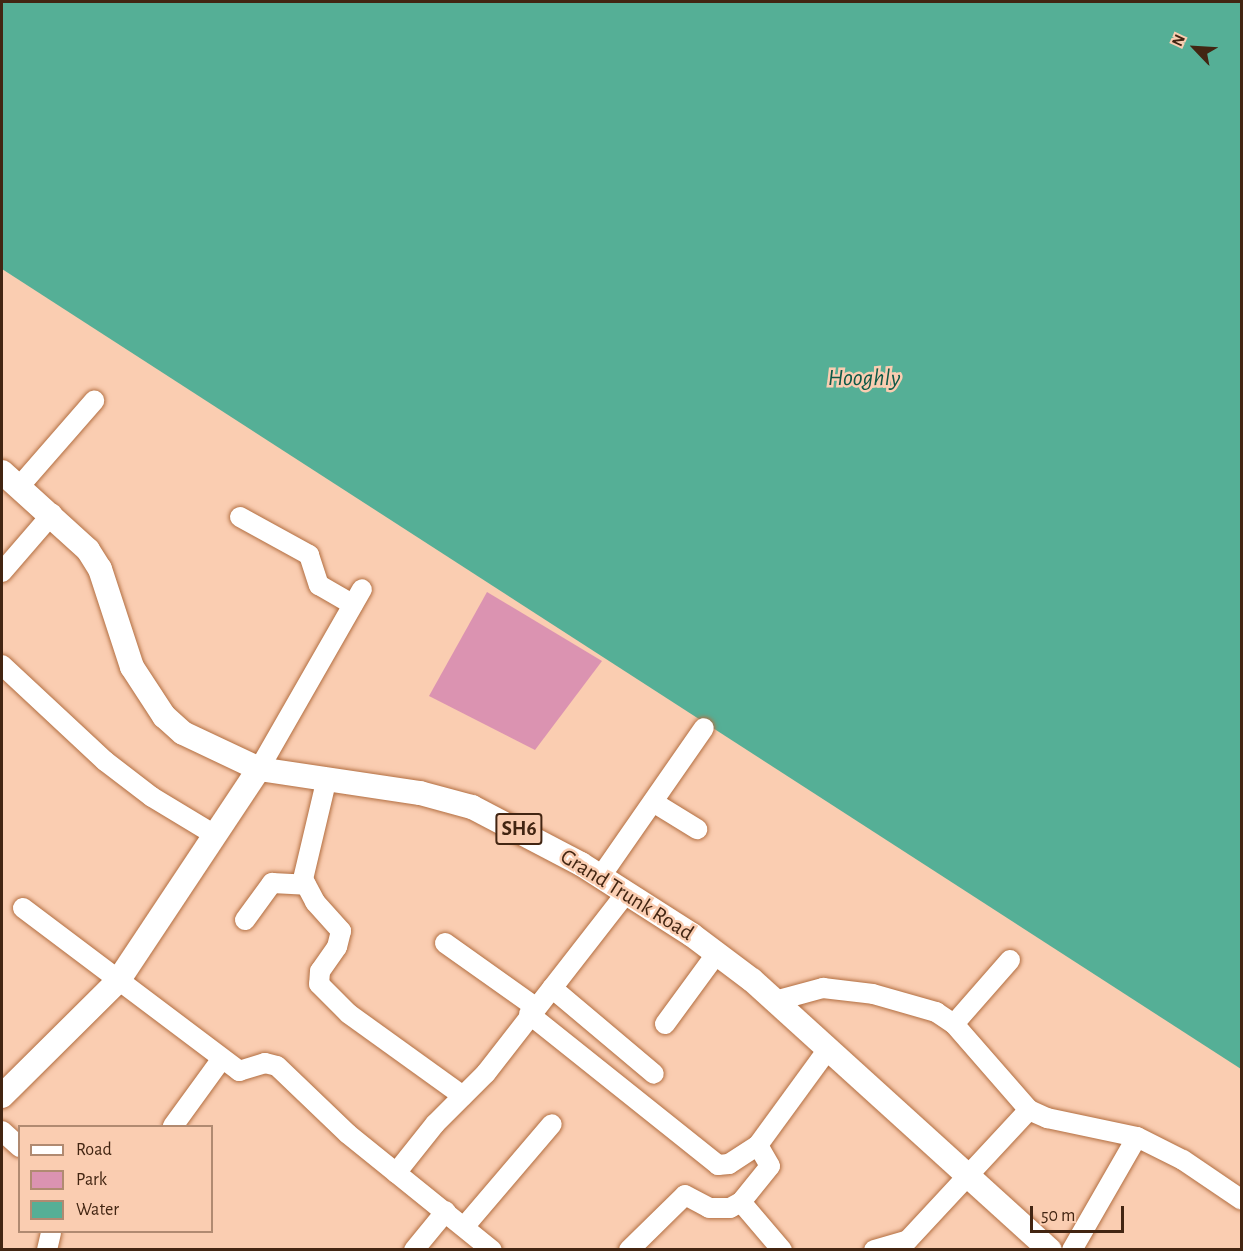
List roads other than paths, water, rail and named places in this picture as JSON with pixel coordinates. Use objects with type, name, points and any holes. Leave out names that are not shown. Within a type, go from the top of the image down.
[{"type":"main road","name":"Grand Trunk Road","points":[[10,480],[52,514],[88,550],[100,569],[132,667],[164,716],[201,745],[259,769],[326,782],[420,793],[472,807],[601,876],[717,953],[775,1001],[1050,1250]]},
{"type":"main road","points":[[4,1086],[118,981],[259,769]]},
{"type":"street","points":[[10,480],[94,400]]},
{"type":"street","points":[[2,572],[52,514]]},
{"type":"street","points":[[240,517],[309,555],[319,585],[357,597],[259,769]]},
{"type":"street","points":[[2,665],[105,761],[152,797],[215,835]]},
{"type":"street","points":[[601,876],[704,728]]},
{"type":"street","points":[[326,782],[306,859],[306,885],[315,902],[341,932],[337,947],[320,971],[319,984],[349,1014],[463,1096]]},
{"type":"street","points":[[653,802],[697,829]]},
{"type":"street","points":[[245,920],[272,883],[306,885]]},
{"type":"street","points":[[396,1173],[486,1073],[626,893]]},
{"type":"street","points":[[23,908],[221,1060],[239,1071],[265,1063],[277,1066],[301,1093],[328,1111],[348,1134],[492,1250]]},
{"type":"street","points":[[445,943],[532,1011],[712,1161],[729,1164],[758,1145],[828,1049]]},
{"type":"street","points":[[665,1024],[717,953]]},
{"type":"street","points":[[954,1024],[1010,960]]},
{"type":"street","points":[[552,988],[654,1074]]},
{"type":"street","points":[[775,1001],[823,988],[873,994],[912,1003],[954,1024],[1029,1110],[1068,1124],[1137,1137],[1183,1160],[1242,1200]]},
{"type":"street","points":[[174,1125],[221,1060]]},
{"type":"street","points":[[874,1250],[915,1244],[966,1176],[1029,1110]]},
{"type":"street","points":[[464,1227],[552,1124]]},
{"type":"street","points":[[2,1131],[18,1145]]},
{"type":"street","points":[[1072,1250],[1137,1137]]},
{"type":"street","points":[[629,1250],[685,1195],[709,1208],[730,1208],[741,1202],[770,1166],[758,1145]]},
{"type":"street","points":[[741,1202],[782,1250]]},
{"type":"street","points":[[414,1250],[446,1212]]},
{"type":"street","points":[[47,1250],[51,1233]]},
{"type":"water","name":"Hooghly","points":[[2,2],[1241,2],[1241,1069],[2,269]]}]
